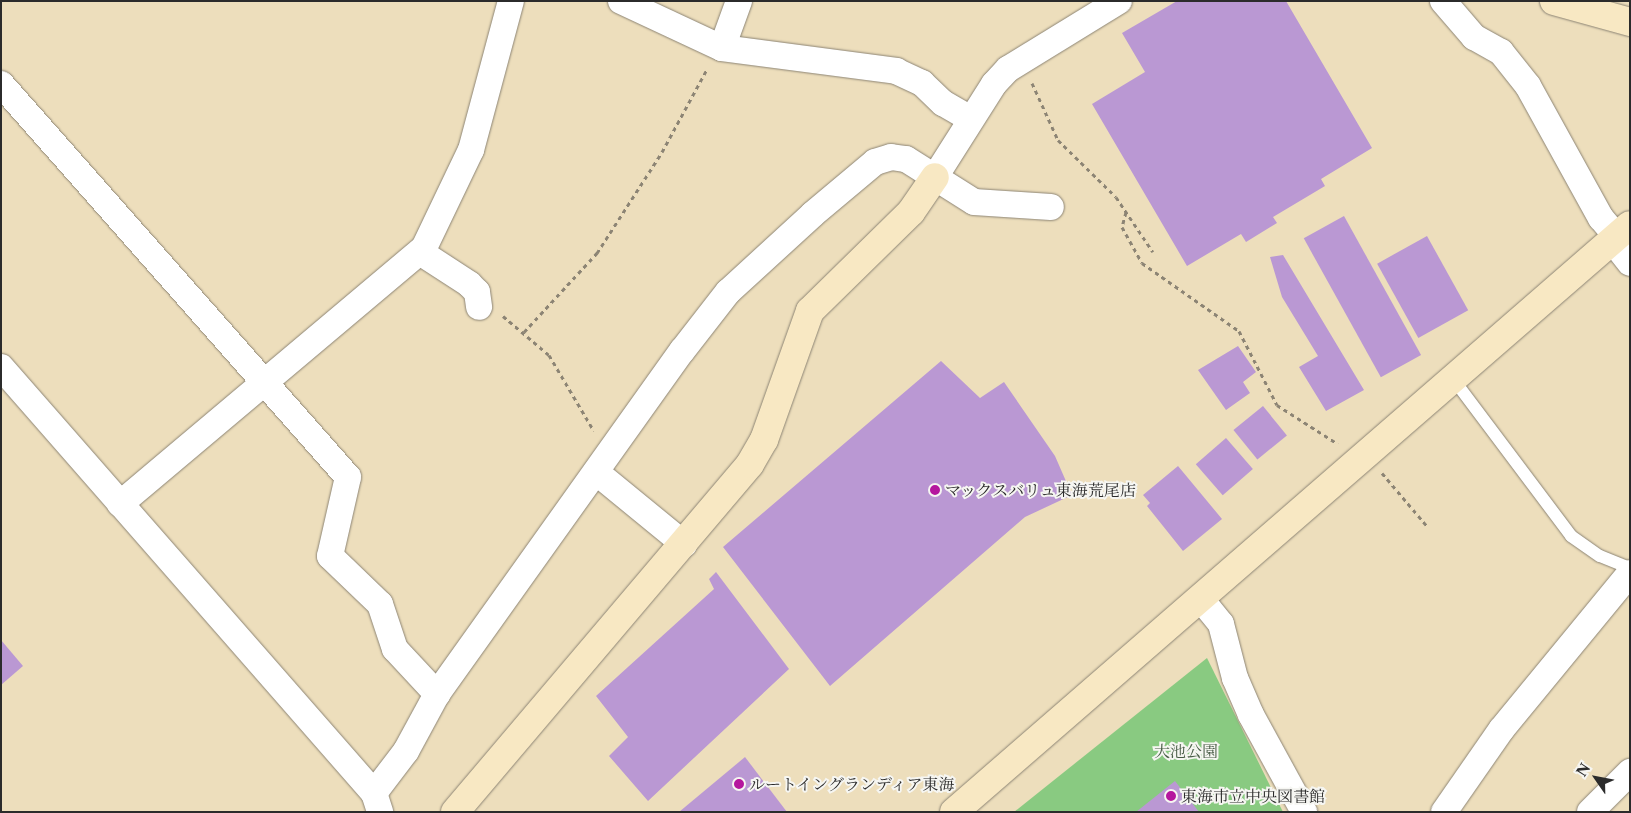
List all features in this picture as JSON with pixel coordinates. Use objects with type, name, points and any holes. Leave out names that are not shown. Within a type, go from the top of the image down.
[{"type":"street","points":[[120,504],[420,252],[471,150],[511,1]]},
{"type":"street","points":[[621,1],[720,47],[896,71],[922,83],[943,102],[970,119]]},
{"type":"street","points":[[720,47],[738,1]]},
{"type":"street","points":[[455,812],[684,544],[764,440],[810,311],[911,212],[994,84],[1016,63],[1119,1]]},
{"type":"street","points":[[1443,1],[1474,37],[1501,52],[1528,86],[1601,218],[1620,234],[1630,264]]},
{"type":"street","points":[[1554,1],[1630,22]]},
{"type":"street","points":[[1,84],[266,381],[348,477],[330,556],[380,604],[395,649],[437,694]]},
{"type":"street","points":[[1,367],[377,802],[437,694],[614,446],[728,292],[826,202],[875,162],[892,157],[906,159],[974,202],[1051,207]]},
{"type":"street","points":[[954,812],[1361,461],[1620,234]]},
{"type":"street","points":[[420,252],[469,284],[478,303]]},
{"type":"street","points":[[596,472],[684,544]]},
{"type":"street","points":[[1444,812],[1501,730],[1630,573]]},
{"type":"street","points":[[1200,598],[1221,624],[1251,715],[1304,812]]},
{"type":"street","points":[[1600,808],[1630,772]]},
{"type":"lane","points":[[1454,380],[1572,536],[1600,556],[1630,568]]},
{"type":"path","points":[[524,332],[597,252],[662,152],[720,47]]},
{"type":"path","points":[[1016,63],[1032,84],[1058,140],[1126,212],[1153,252]]},
{"type":"path","points":[[1126,212],[1122,227],[1142,263],[1239,331],[1277,405],[1336,442],[1361,461],[1427,526]]},
{"type":"path","points":[[478,303],[524,332],[549,355],[594,431],[614,446]]},
{"type":"green space","name":"大池公園","points":[[1207,658],[1283,812],[1014,812]]},
{"type":"building","points":[[1177,1],[1286,1],[1372,148],[1321,179],[1325,186],[1273,217],[1277,223],[1246,242],[1241,234],[1187,266],[1092,104],[1145,72],[1122,33]]},
{"type":"building","points":[[1344,216],[1421,355],[1381,377],[1304,238]]},
{"type":"building","points":[[1427,236],[1468,310],[1418,338],[1377,264]]},
{"type":"building","points":[[1283,255],[1364,390],[1326,411],[1299,367],[1318,356],[1282,297],[1270,257]]},
{"type":"building","points":[[1238,346],[1256,372],[1243,382],[1250,393],[1226,410],[1198,370]]},
{"type":"building","points":[[941,361],[980,398],[1004,382],[1055,456],[1072,495],[1025,517],[830,686],[723,547]]},
{"type":"building","points":[[1263,406],[1287,436],[1257,459],[1233,430]]},
{"type":"building","points":[[1226,438],[1253,469],[1223,495],[1196,464]]},
{"type":"building","points":[[1178,466],[1222,519],[1183,551],[1147,506],[1150,503],[1143,495]]},
{"type":"building","points":[[716,572],[789,669],[648,801],[609,756],[628,737],[596,696],[714,589],[709,579]]},
{"type":"building","points":[[1,640],[23,666],[1,685]]},
{"type":"building","name":"ルートイングランディア東海","points":[[745,757],[787,812],[679,812]]},
{"type":"building","name":"東海市立中央図書館","points":[[1175,781],[1199,812],[1136,812]]},
{"type":"place","name":"マックスバリュ東海荒尾店","points":[[935,490]]},
{"type":"place","name":"ルートイングランディア東海","points":[[739,784]]},
{"type":"place","name":"東海市立中央図書館","points":[[1171,796]]}]
